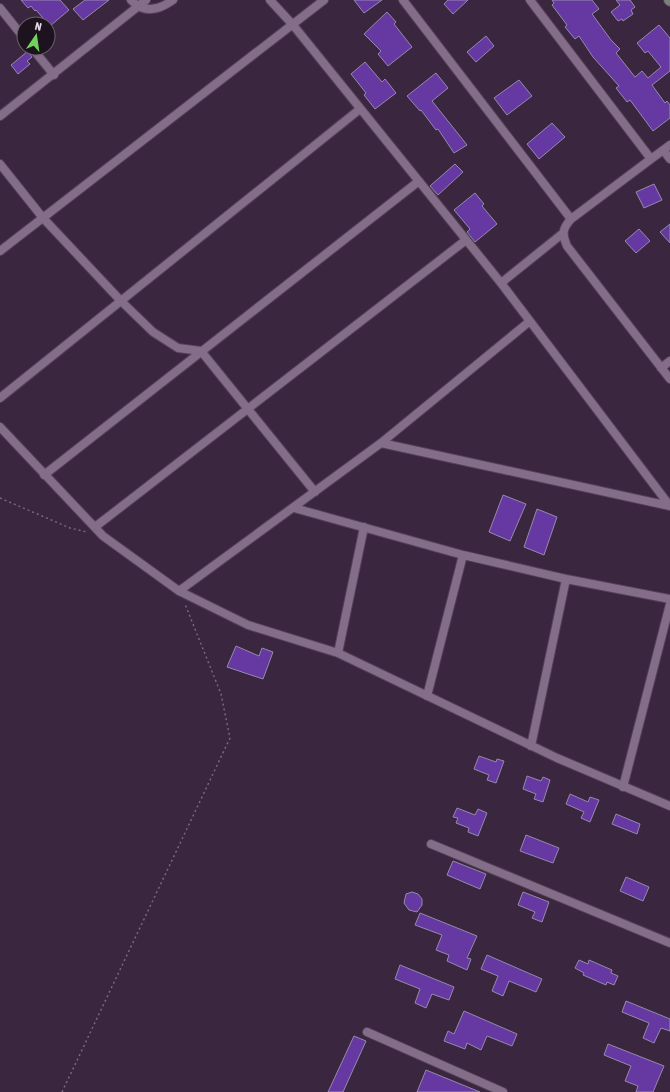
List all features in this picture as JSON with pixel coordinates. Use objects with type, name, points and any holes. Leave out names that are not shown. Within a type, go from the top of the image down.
[{"type":"street","points":[[131,0],[137,7],[147,10],[163,7],[173,0]]},
{"type":"street","points":[[0,116],[54,75],[146,0]]},
{"type":"street","points":[[270,0],[293,25],[501,283],[670,506]]},
{"type":"street","points":[[0,251],[324,0]]},
{"type":"street","points":[[403,0],[571,219]]},
{"type":"street","points":[[530,0],[651,159]]},
{"type":"street","points":[[0,8],[16,28]]},
{"type":"street","points":[[39,56],[54,75]]},
{"type":"street","points":[[0,398],[360,109]]},
{"type":"street","points":[[501,283],[562,234],[565,226],[571,219],[667,148],[670,159]]},
{"type":"street","points":[[0,164],[43,218],[120,301],[153,332],[178,348],[201,351],[315,492]]},
{"type":"street","points":[[44,475],[418,181]]},
{"type":"street","points":[[562,234],[567,246],[670,379]]},
{"type":"street","points":[[95,527],[466,240]]},
{"type":"street","points":[[179,591],[381,443],[530,321]]},
{"type":"street","points":[[661,368],[670,361]]},
{"type":"street","points":[[0,427],[103,536],[179,591],[248,625],[338,653],[531,746],[670,806]]},
{"type":"street","points":[[381,443],[670,506]]},
{"type":"street","points":[[294,508],[463,555],[566,579],[670,599]]},
{"type":"street","points":[[338,653],[364,527]]},
{"type":"street","points":[[427,696],[463,555]]},
{"type":"street","points":[[531,746],[566,579]]},
{"type":"street","points":[[623,787],[670,604]]},
{"type":"street","points":[[431,844],[670,943]]},
{"type":"street","points":[[367,1032],[503,1092]]},
{"type":"path","points":[[0,498],[70,528],[103,536]]},
{"type":"path","points":[[62,1092],[230,738],[221,694],[195,625],[179,591]]},
{"type":"building","points":[[21,0],[60,0],[69,10],[56,21],[56,16],[41,16],[31,6],[28,8]]},
{"type":"building","points":[[85,0],[109,0],[83,20],[73,9]]},
{"type":"building","points":[[354,0],[382,0],[364,13]]},
{"type":"building","points":[[448,0],[468,0],[453,14],[444,4]]},
{"type":"building","points":[[552,0],[592,0],[599,9],[592,14],[611,40],[620,49],[616,53],[635,77],[642,71],[648,78],[661,67],[648,51],[645,53],[637,43],[659,25],[670,38],[670,71],[652,85],[665,103],[667,101],[670,105],[670,118],[653,131],[630,100],[627,102],[616,88],[619,86],[593,57],[579,36],[575,39],[565,27],[567,25],[552,5],[554,3]]},
{"type":"building","points":[[616,0],[630,0],[635,7],[631,10],[633,14],[623,21],[622,19],[618,21],[611,12],[620,5]]},
{"type":"building","points":[[387,12],[396,22],[394,24],[412,47],[388,66],[378,54],[381,51],[364,34]]},
{"type":"building","points":[[486,36],[494,46],[476,62],[467,52]]},
{"type":"building","points":[[22,56],[32,57],[27,61],[30,64],[18,74],[11,65]]},
{"type":"building","points":[[365,62],[382,82],[385,79],[396,93],[375,109],[364,95],[366,93],[351,74]]},
{"type":"building","points":[[436,73],[448,88],[432,101],[467,145],[454,153],[438,129],[436,130],[421,110],[420,111],[407,96]]},
{"type":"building","points":[[519,80],[532,96],[507,115],[494,98]]},
{"type":"building","points":[[552,123],[565,137],[539,159],[527,144]]},
{"type":"building","points":[[455,164],[463,172],[438,195],[430,186]]},
{"type":"building","points":[[654,184],[662,200],[644,208],[636,192]]},
{"type":"building","points":[[475,193],[484,204],[482,206],[497,224],[475,242],[467,232],[470,229],[454,210]]},
{"type":"building","points":[[670,224],[670,243],[660,232]]},
{"type":"building","points":[[639,229],[650,241],[636,253],[625,241]]},
{"type":"building","points":[[503,495],[526,504],[510,541],[489,532]]},
{"type":"building","points":[[537,509],[557,517],[544,555],[524,547]]},
{"type":"building","points":[[236,646],[259,656],[262,648],[273,652],[263,679],[227,667]]},
{"type":"building","points":[[479,756],[496,762],[497,759],[504,761],[496,783],[487,780],[489,775],[474,769]]},
{"type":"building","points":[[527,776],[541,781],[543,777],[550,780],[543,802],[534,799],[536,794],[523,789]]},
{"type":"building","points":[[570,794],[588,802],[590,797],[599,800],[590,822],[581,818],[584,812],[566,804]]},
{"type":"building","points":[[457,808],[475,815],[478,809],[487,813],[478,836],[468,832],[469,828],[456,823],[458,818],[453,817]]},
{"type":"building","points":[[616,814],[640,824],[637,834],[612,824]]},
{"type":"building","points":[[526,835],[559,848],[553,863],[520,851]]},
{"type":"building","points":[[453,861],[486,874],[480,889],[447,875]]},
{"type":"building","points":[[626,877],[649,887],[643,901],[620,891]]},
{"type":"building","points":[[412,892],[418,894],[422,899],[422,905],[417,912],[409,910],[404,903],[406,894]]},
{"type":"building","points":[[523,892],[549,902],[542,922],[532,918],[535,912],[518,905]]},
{"type":"building","points":[[420,913],[477,936],[467,958],[471,959],[467,970],[447,961],[449,955],[436,950],[442,935],[415,925]]},
{"type":"building","points":[[487,955],[542,979],[536,992],[509,981],[503,996],[492,991],[498,976],[481,969]]},
{"type":"building","points":[[579,960],[588,964],[589,960],[612,970],[611,973],[618,976],[614,985],[607,982],[606,985],[583,975],[584,973],[575,968]]},
{"type":"building","points":[[400,965],[454,987],[449,1000],[432,994],[426,1008],[415,1003],[420,989],[395,979]]},
{"type":"building","points":[[626,1001],[670,1019],[670,1031],[661,1028],[654,1043],[643,1038],[649,1023],[622,1012]]},
{"type":"building","points":[[464,1011],[517,1034],[512,1046],[487,1036],[481,1050],[467,1043],[465,1049],[444,1041],[448,1031],[454,1034]]},
{"type":"building","points":[[354,1036],[366,1041],[343,1092],[328,1092]]},
{"type":"building","points":[[608,1044],[664,1066],[653,1092],[636,1092],[638,1086],[625,1081],[631,1066],[604,1055]]},
{"type":"building","points":[[426,1070],[480,1092],[417,1092]]}]
